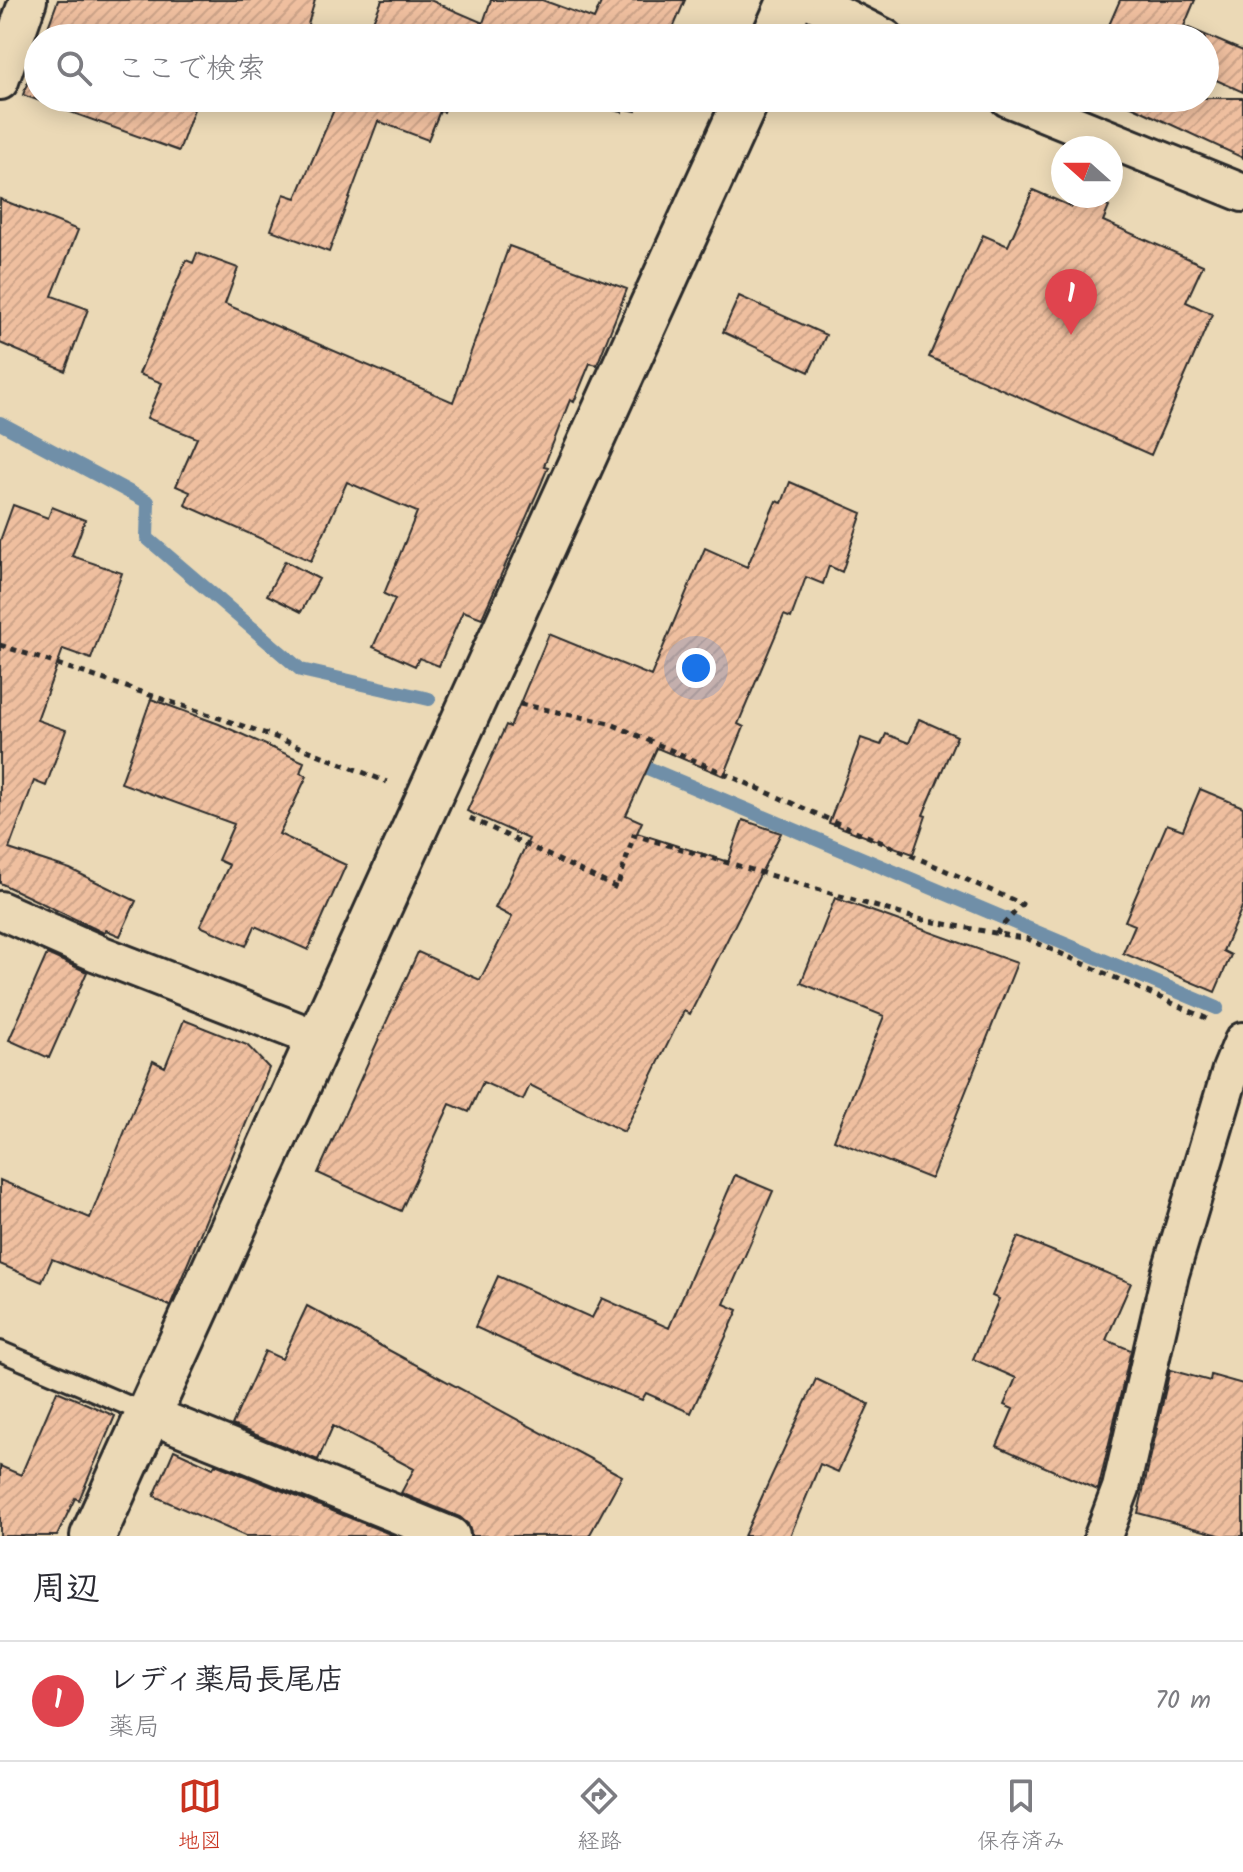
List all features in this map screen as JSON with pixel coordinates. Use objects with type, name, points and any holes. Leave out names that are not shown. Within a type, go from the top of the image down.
[{"type":"street","points":[[0,81],[28,0]]},
{"type":"street","points":[[780,24],[791,0]]},
{"type":"street","points":[[810,0],[857,24]]},
{"type":"street","points":[[93,1536],[741,112]]},
{"type":"street","points":[[1043,112],[1243,193]]},
{"type":"street","points":[[0,910],[97,953],[318,1039]]},
{"type":"street","points":[[1103,1536],[1121,1488],[1170,1274],[1231,1070],[1229,1032]]},
{"type":"street","points":[[148,1414],[451,1536]]},
{"type":"lane","points":[[0,1351],[148,1414]]},
{"type":"path","points":[[0,645],[270,735],[428,798],[617,888],[634,835],[918,919],[1028,939],[1229,1032]]},
{"type":"path","points":[[476,694],[609,723],[1022,904],[997,932]]},
{"type":"building","points":[[58,0],[315,0],[308,24],[49,24]]},
{"type":"building","points":[[382,0],[430,0],[483,23],[491,0],[542,0],[594,19],[602,0],[685,0],[675,24],[372,24]]},
{"type":"building","points":[[1120,0],[1195,0],[1185,24],[1110,24]]},
{"type":"building","points":[[1219,41],[1243,51],[1243,92],[1219,81]]},
{"type":"building","points":[[1219,98],[1243,98],[1243,158],[1144,112],[1219,112]]},
{"type":"building","points":[[70,112],[193,112],[179,151]]},
{"type":"building","points":[[333,112],[440,112],[428,140],[378,121],[329,252],[271,230],[284,194],[296,198]]},
{"type":"building","points":[[1033,190],[1051,198],[1051,208],[1109,208],[1103,221],[1203,265],[1186,302],[1212,314],[1151,455],[929,357],[983,235],[1008,246]]},
{"type":"building","points":[[0,199],[78,230],[52,296],[88,309],[65,371],[0,343]]},
{"type":"building","points":[[509,246],[627,289],[597,365],[590,363],[574,402],[570,400],[544,466],[548,467],[482,618],[463,611],[439,666],[419,658],[415,666],[373,647],[395,599],[384,594],[417,512],[347,482],[311,561],[185,505],[190,492],[176,486],[197,438],[147,418],[162,383],[139,374],[186,260],[193,263],[197,253],[238,268],[225,304],[453,402]]},
{"type":"building","points":[[739,296],[826,335],[809,372],[723,332]]},
{"type":"building","points":[[790,482],[862,513],[842,572],[829,566],[823,584],[806,577],[791,618],[784,615],[738,724],[744,727],[724,776],[657,748],[626,815],[642,822],[637,833],[728,862],[743,820],[781,833],[690,1014],[684,1011],[624,1132],[530,1085],[523,1100],[483,1082],[469,1112],[450,1104],[401,1211],[318,1173],[418,952],[480,980],[512,917],[495,908],[529,839],[467,811],[506,725],[510,727],[549,634],[651,676],[705,548],[747,567],[776,501],[782,503]]},
{"type":"building","points":[[13,505],[48,518],[52,507],[85,520],[72,556],[122,573],[91,659],[63,649],[37,720],[66,730],[46,786],[34,781],[9,849],[70,869],[136,901],[120,936],[106,930],[104,933],[0,883],[0,541]]},
{"type":"building","points":[[285,561],[319,579],[301,612],[267,595]]},
{"type":"building","points":[[151,699],[219,724],[304,762],[300,773],[307,776],[279,834],[346,865],[308,950],[255,926],[246,946],[200,926],[229,865],[218,860],[234,824],[121,783]]},
{"type":"building","points":[[919,719],[957,736],[923,815],[926,816],[913,854],[829,823],[861,738],[881,745],[886,734],[909,743]]},
{"type":"building","points":[[1200,789],[1243,807],[1243,905],[1223,951],[1231,955],[1215,992],[1123,953],[1135,925],[1125,921],[1167,824],[1183,830]]},
{"type":"building","points":[[835,898],[1017,963],[931,1179],[834,1140],[884,1016],[801,983]]},
{"type":"building","points":[[47,954],[87,972],[49,1058],[9,1040]]},
{"type":"building","points":[[184,1020],[247,1045],[269,1068],[170,1306],[52,1259],[42,1282],[0,1264],[0,1180],[90,1218],[153,1061],[165,1067]]},
{"type":"building","points":[[735,1175],[773,1191],[724,1304],[738,1310],[691,1413],[646,1393],[642,1400],[591,1380],[475,1327],[498,1276],[592,1318],[602,1298],[669,1328]]},
{"type":"building","points":[[1018,1237],[1131,1283],[1106,1340],[1131,1350],[1098,1490],[997,1446],[1013,1409],[1004,1405],[1016,1378],[973,1359],[999,1299],[992,1296]]},
{"type":"building","points":[[307,1306],[622,1476],[589,1536],[472,1536],[468,1524],[460,1517],[401,1493],[414,1469],[333,1426],[318,1460],[232,1425],[265,1351],[282,1359]]},
{"type":"building","points":[[1170,1370],[1210,1381],[1211,1375],[1243,1384],[1243,1536],[1223,1536],[1138,1513]]},
{"type":"building","points":[[816,1379],[869,1404],[838,1472],[820,1464],[790,1536],[744,1536]]},
{"type":"building","points":[[57,1391],[115,1416],[79,1500],[75,1498],[57,1536],[0,1536],[0,1466],[21,1475]]},
{"type":"building","points":[[174,1450],[213,1468],[215,1464],[395,1536],[245,1536],[154,1496]]},
{"type":"waterway","points":[[0,423],[148,502],[147,538],[301,670],[429,699]]},
{"type":"waterway","points":[[631,761],[1217,1008]]},
{"type":"place","name":"レディ薬局長尾店","points":[[1071,335]]}]
